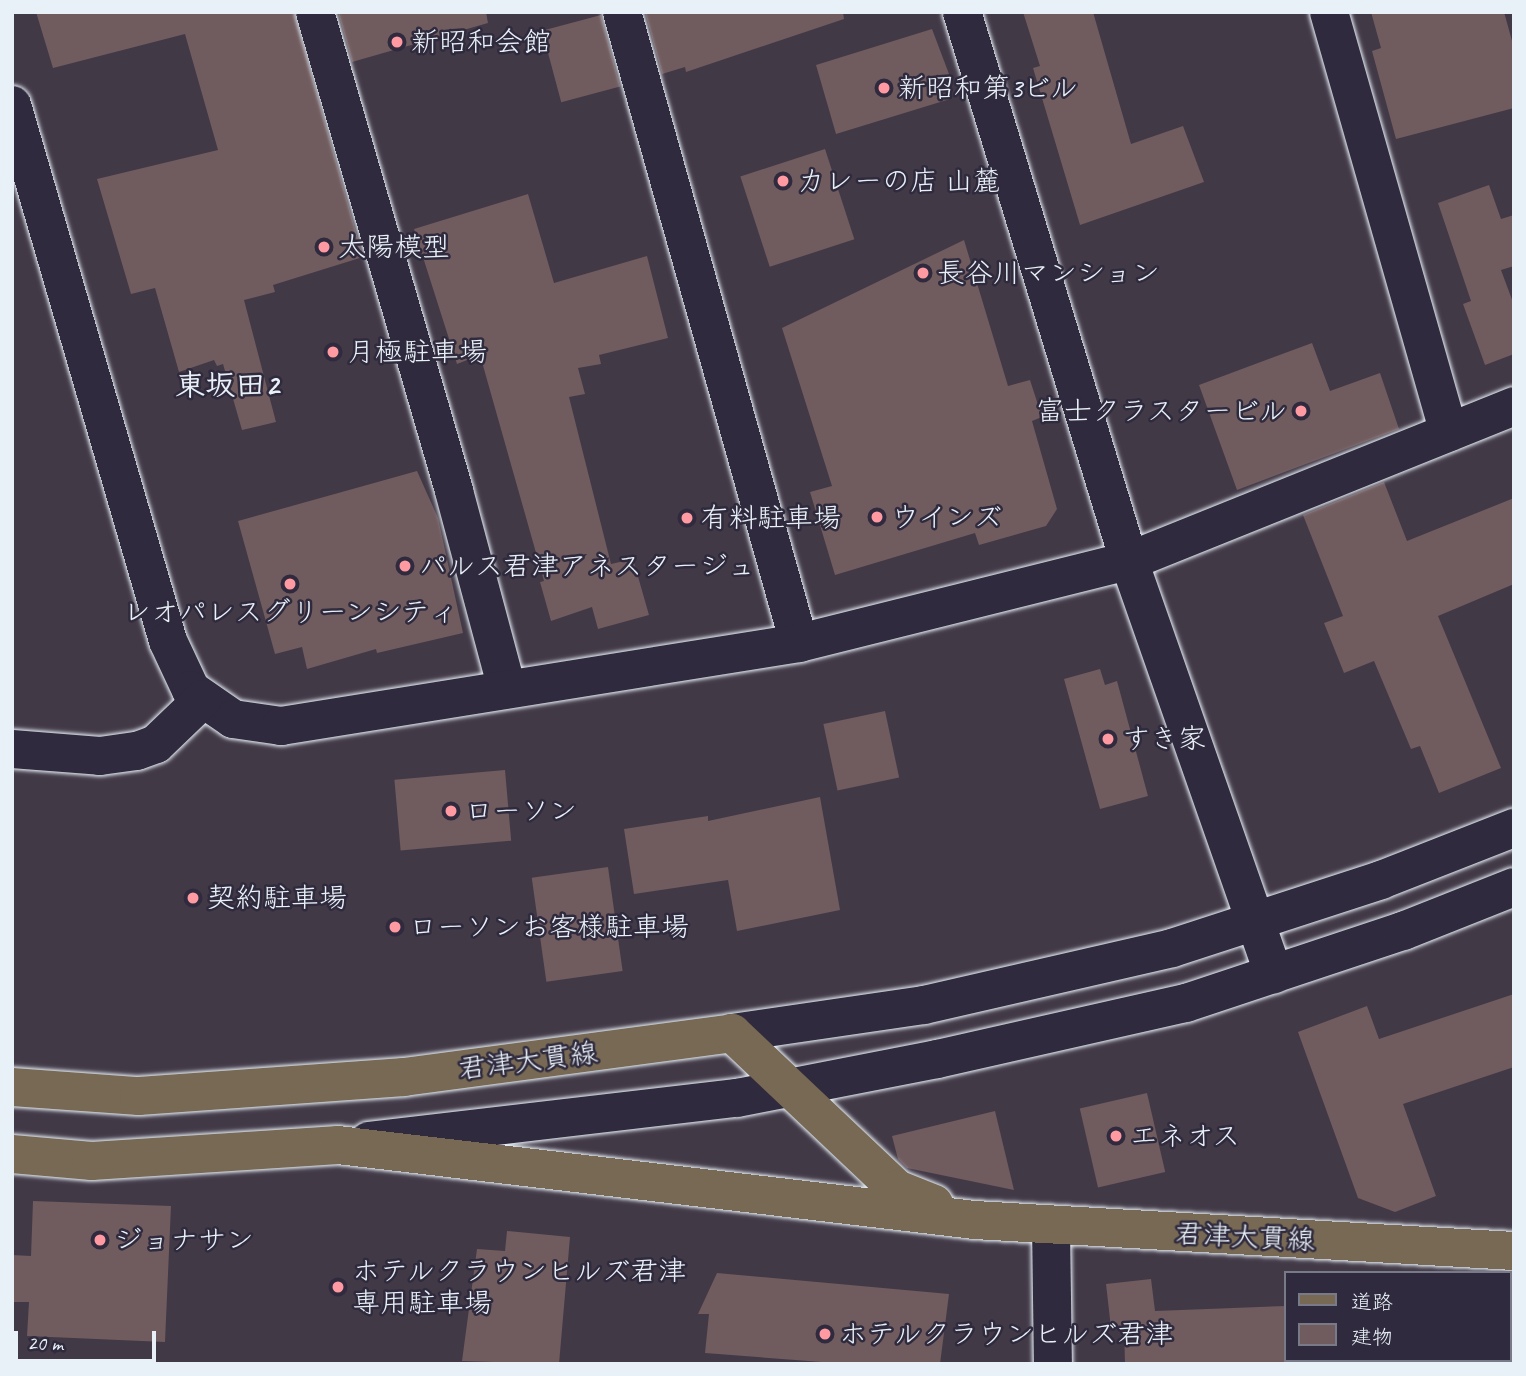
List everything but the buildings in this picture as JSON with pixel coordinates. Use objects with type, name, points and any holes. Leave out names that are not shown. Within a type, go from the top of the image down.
[{"type":"main road","name":"君津大貫線","points":[[12,1087],[139,1096],[404,1077],[733,1032],[788,1088],[897,1189],[975,1220]]},
{"type":"main road","name":"君津大貫線","points":[[12,1154],[92,1161],[338,1145],[975,1220],[1514,1251]]},
{"type":"street","points":[[315,12],[454,491],[506,690]]},
{"type":"street","points":[[622,12],[799,643]]},
{"type":"street","points":[[962,12],[1129,561],[1275,974]]},
{"type":"street","points":[[1329,12],[1449,432]]},
{"type":"street","points":[[12,105],[168,641],[191,690],[233,719],[281,726],[799,643],[1129,561],[1514,407]]},
{"type":"street","points":[[12,749],[100,756],[137,751],[156,744],[203,699]]},
{"type":"street","points":[[733,1032],[924,1005],[1172,948],[1381,880],[1514,828]]},
{"type":"street","points":[[338,1145],[737,1098],[1186,1003],[1403,931],[1514,887]]},
{"type":"street","points":[[1051,1226],[1053,1364]]},
{"type":"place","name":"新昭和会館","points":[[397,42]]},
{"type":"place","name":"新昭和第3ビル","points":[[884,88]]},
{"type":"place","name":"カレーの店 山麓","points":[[783,181]]},
{"type":"place","name":"太陽模型","points":[[324,247]]},
{"type":"place","name":"長谷川マンション","points":[[923,273]]},
{"type":"place","name":"月極駐車場","points":[[333,352]]},
{"type":"place","name":"富士クラスタービル","points":[[1301,411]]},
{"type":"place","name":"ウインズ","points":[[877,517]]},
{"type":"place","name":"有料駐車場","points":[[687,518]]},
{"type":"place","name":"パルス君津アネスタージュ","points":[[405,566]]},
{"type":"place","name":"レオパレスグリーンシティ","points":[[290,584]]},
{"type":"place","name":"すき家","points":[[1108,739]]},
{"type":"place","name":"ローソン","points":[[451,811]]},
{"type":"place","name":"契約駐車場","points":[[193,898]]},
{"type":"place","name":"ローソンお客様駐車場","points":[[395,927]]},
{"type":"place","name":"エネオス","points":[[1116,1136]]},
{"type":"place","name":"ジョナサン","points":[[100,1240]]},
{"type":"place","name":"ホテルクラウンヒルズ君津 専用駐車場","points":[[338,1287]]},
{"type":"place","name":"ホテルクラウンヒルズ君津","points":[[825,1334]]},
{"type":"district","name":"東坂田2","points":[[227,385]]}]
